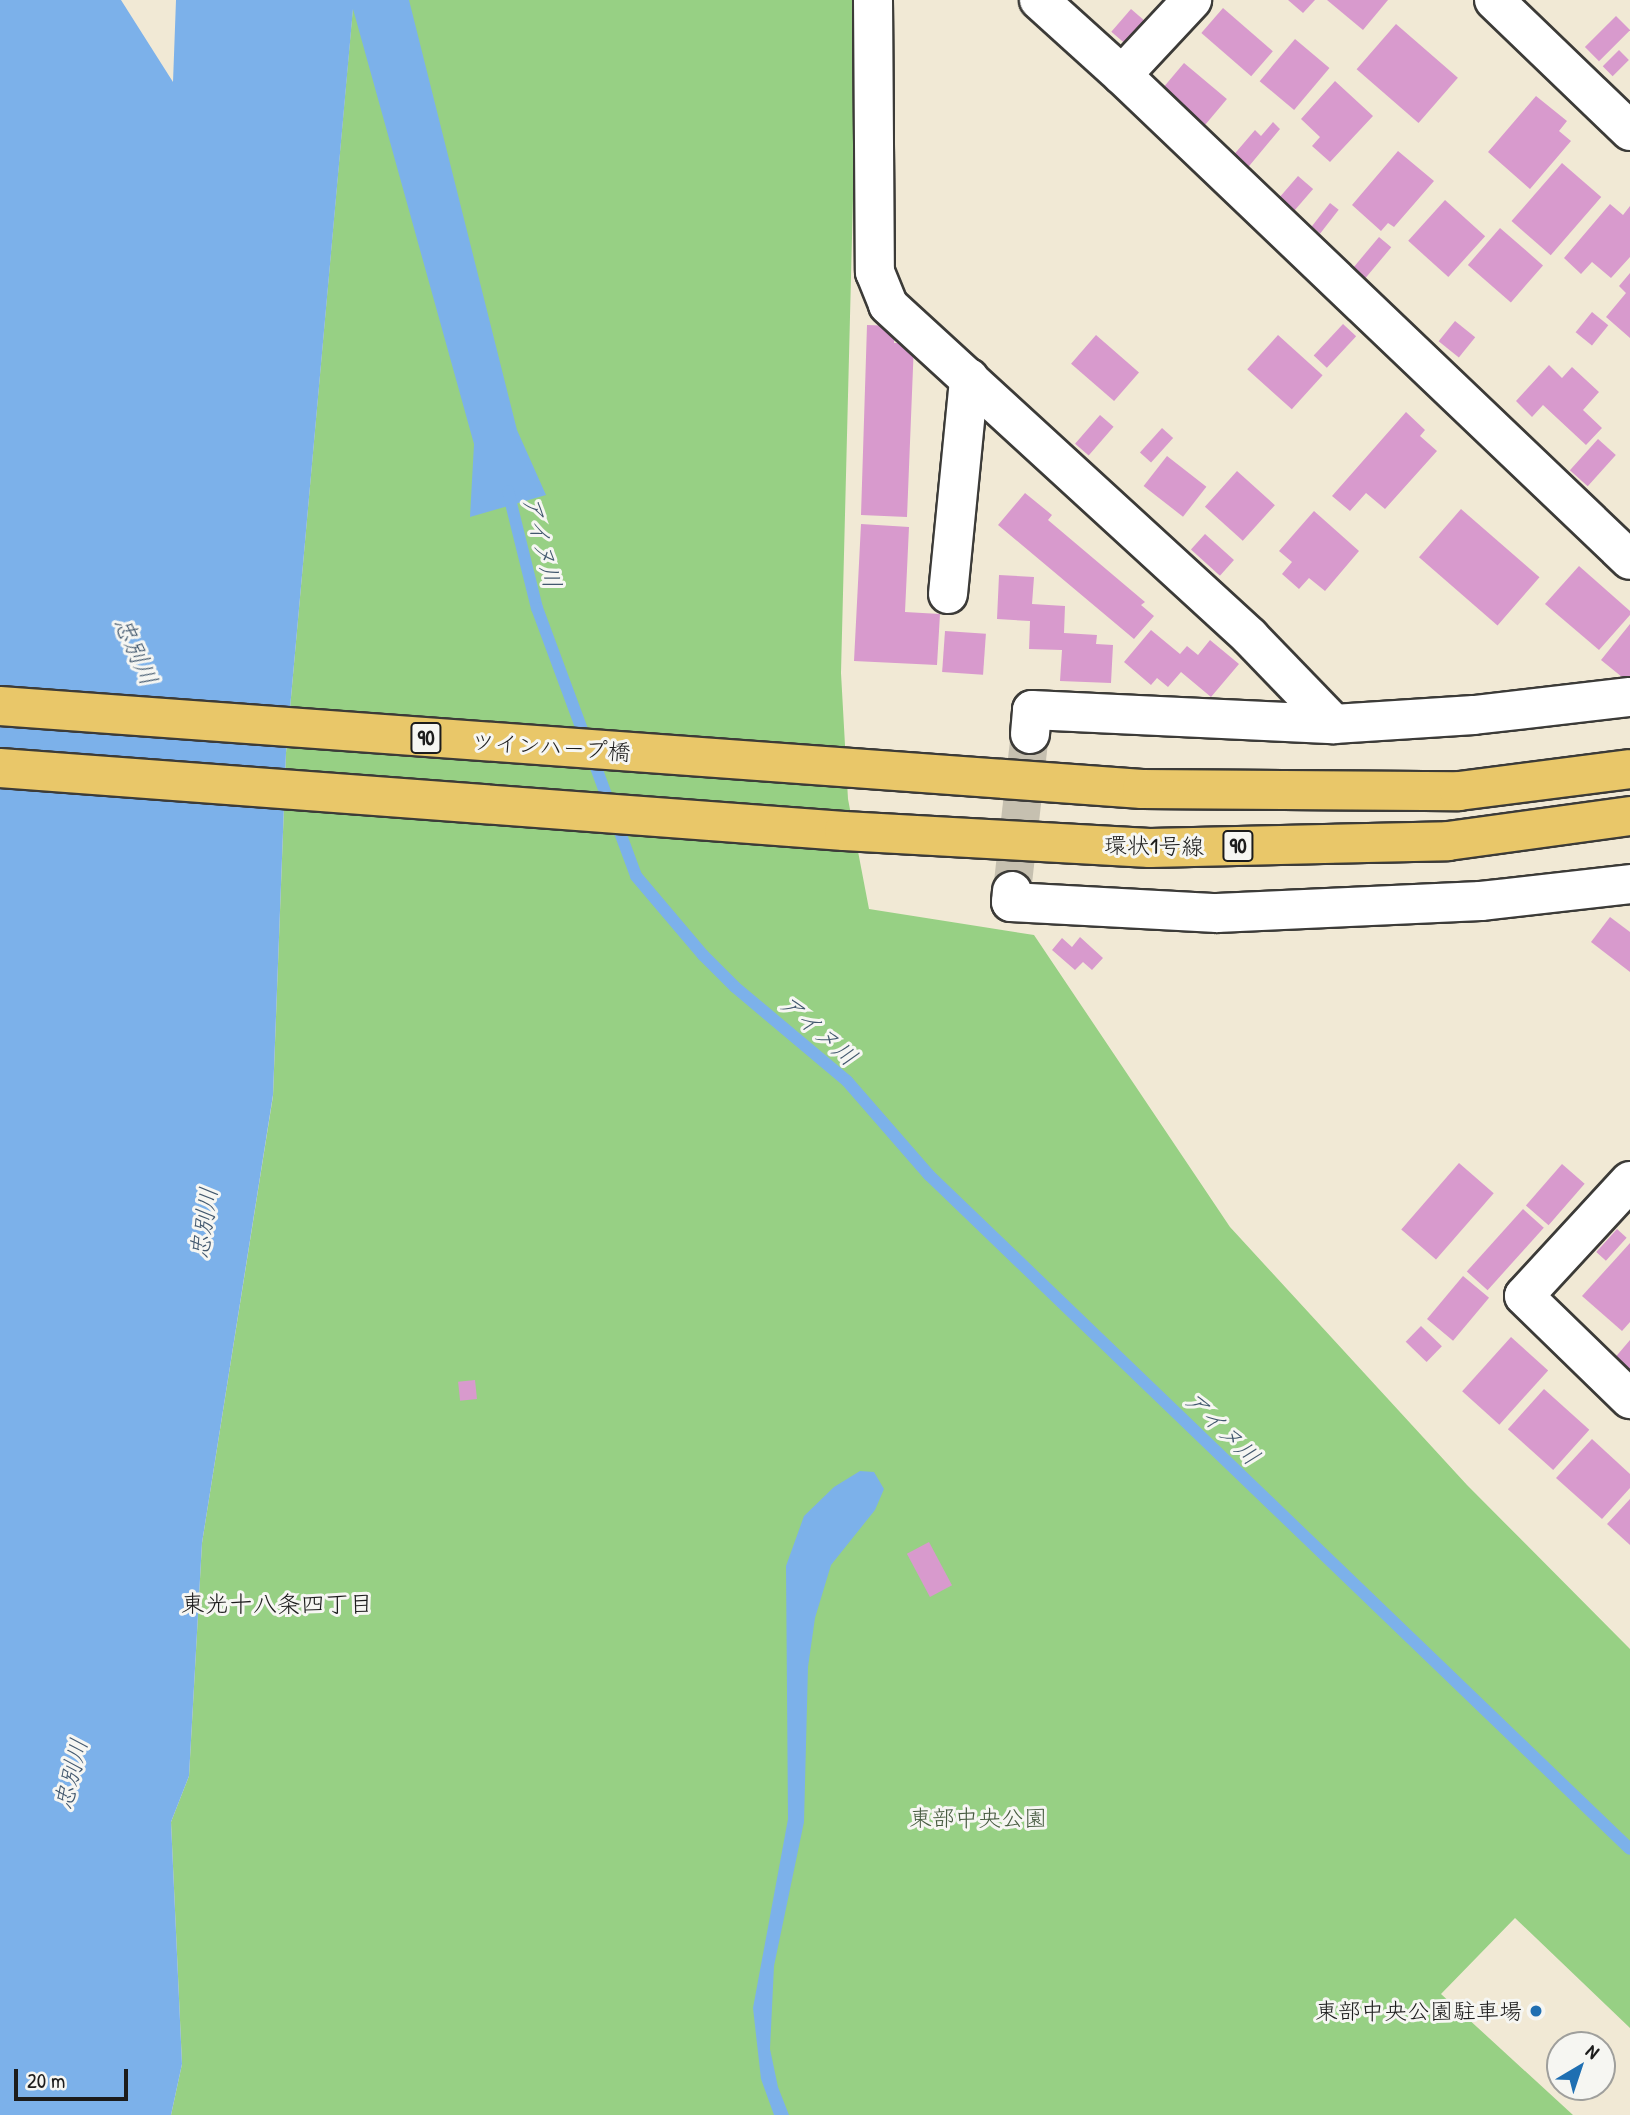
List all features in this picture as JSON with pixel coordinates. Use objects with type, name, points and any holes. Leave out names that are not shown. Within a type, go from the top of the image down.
[{"type":"main road","name":"ツインハープ橋","points":[[0,706],[1142,789],[1459,792],[1630,769]]},
{"type":"main road","name":"環状1号線","points":[[0,768],[844,831],[1150,848],[1448,841],[1630,816]]},
{"type":"street","points":[[873,0],[875,272],[888,305],[1250,637],[1334,724]]},
{"type":"street","points":[[1039,0],[1122,75],[1630,560]]},
{"type":"street","points":[[1122,75],[1192,0]]},
{"type":"street","points":[[1494,0],[1630,131]]},
{"type":"street","points":[[948,594],[969,379]]},
{"type":"street","points":[[1031,722],[1334,724],[1474,715],[1630,697]]},
{"type":"street","points":[[1012,897],[1217,913],[1481,901],[1630,884]]},
{"type":"street","points":[[1630,1181],[1524,1296],[1630,1399]]},
{"type":"green space","name":"東部中央公園","points":[[358,0],[858,0],[841,673],[848,799],[869,909],[1034,935],[1230,1227],[1467,1485],[1630,1649],[1630,2028],[1515,1918],[1441,1994],[1546,2090],[1546,2101],[1558,2101],[1573,2115],[171,2115],[182,2064],[171,1822],[189,1776],[202,1543],[273,1096],[286,753],[353,7]]},
{"type":"water","name":"忠別川","points":[[0,0],[121,0],[173,82],[176,0],[409,0],[517,430],[546,495],[470,517],[474,444],[353,9],[286,753],[273,1095],[202,1543],[189,1776],[171,1822],[182,2064],[171,2115],[0,2115]]},
{"type":"water","points":[[860,1471],[874,1472],[884,1489],[875,1510],[831,1565],[815,1618],[808,1667],[804,1822],[774,1966],[770,2049],[778,2087],[789,2115],[774,2115],[761,2079],[753,2008],[788,1819],[786,1566],[804,1516],[834,1487]]},
{"type":"building","points":[[1288,0],[1315,0],[1303,13]]},
{"type":"building","points":[[1327,0],[1388,0],[1363,30]]},
{"type":"building","points":[[1223,8],[1273,51],[1251,76],[1201,33]]},
{"type":"building","points":[[1131,9],[1146,22],[1126,45],[1111,32]]},
{"type":"building","points":[[1616,16],[1630,30],[1599,61],[1585,47]]},
{"type":"building","points":[[1396,24],[1458,78],[1419,123],[1357,69]]},
{"type":"building","points":[[1295,39],[1329,68],[1294,110],[1260,81]]},
{"type":"building","points":[[1619,50],[1629,60],[1613,76],[1603,66]]},
{"type":"building","points":[[1184,63],[1227,99],[1203,127],[1160,91]]},
{"type":"building","points":[[1335,81],[1373,116],[1330,162],[1312,146],[1320,137],[1301,119]]},
{"type":"building","points":[[1536,96],[1567,121],[1559,131],[1571,141],[1530,189],[1488,152]]},
{"type":"building","points":[[1273,122],[1280,129],[1245,171],[1231,158],[1255,130],[1261,136]]},
{"type":"building","points":[[1398,151],[1434,181],[1394,227],[1388,223],[1381,231],[1352,205]]},
{"type":"building","points":[[1562,163],[1601,197],[1551,255],[1511,221]]},
{"type":"building","points":[[1298,176],[1313,189],[1293,212],[1278,199]]},
{"type":"building","points":[[1445,200],[1485,236],[1448,277],[1408,241]]},
{"type":"building","points":[[1330,203],[1339,210],[1320,233],[1312,227]]},
{"type":"building","points":[[1610,204],[1623,215],[1630,206],[1630,257],[1611,278],[1592,262],[1581,274],[1564,258]]},
{"type":"building","points":[[1500,228],[1543,265],[1511,302],[1468,265]]},
{"type":"building","points":[[1379,237],[1391,247],[1364,280],[1351,270]]},
{"type":"building","points":[[1630,273],[1630,338],[1606,317],[1626,293],[1619,286]]},
{"type":"building","points":[[1592,312],[1608,325],[1592,345],[1576,332]]},
{"type":"building","points":[[1455,321],[1475,337],[1459,358],[1439,341]]},
{"type":"building","points":[[1343,324],[1356,336],[1327,368],[1314,355]]},
{"type":"building","points":[[867,325],[895,326],[894,343],[914,343],[907,517],[861,515]]},
{"type":"building","points":[[1096,335],[1139,372],[1114,401],[1071,364]]},
{"type":"building","points":[[1278,335],[1323,375],[1292,409],[1247,369]]},
{"type":"building","points":[[1549,365],[1562,378],[1572,367],[1599,392],[1583,410],[1602,428],[1586,445],[1543,405],[1532,417],[1516,401]]},
{"type":"building","points":[[1406,412],[1425,430],[1420,436],[1437,451],[1385,509],[1366,493],[1350,511],[1332,496]]},
{"type":"building","points":[[1100,415],[1114,427],[1089,455],[1075,444]]},
{"type":"building","points":[[1162,428],[1173,438],[1151,463],[1140,453]]},
{"type":"building","points":[[1598,439],[1616,455],[1588,486],[1570,470]]},
{"type":"building","points":[[1167,456],[1206,487],[1183,517],[1144,486]]},
{"type":"building","points":[[1237,471],[1275,505],[1243,541],[1205,507]]},
{"type":"building","points":[[1025,493],[1052,515],[1048,520],[1145,602],[1141,605],[1154,616],[1134,639],[998,525]]},
{"type":"building","points":[[1461,509],[1539,577],[1498,626],[1419,557]]},
{"type":"building","points":[[1314,511],[1359,551],[1325,591],[1309,578],[1299,589],[1282,574],[1292,562],[1279,551]]},
{"type":"building","points":[[861,524],[909,527],[905,612],[940,614],[937,665],[854,661]]},
{"type":"building","points":[[1205,534],[1234,560],[1220,576],[1191,550]]},
{"type":"building","points":[[1579,566],[1630,611],[1630,615],[1599,650],[1545,604]]},
{"type":"building","points":[[999,575],[1034,577],[1032,604],[1065,606],[1064,633],[1097,635],[1096,644],[1113,645],[1111,683],[1060,681],[1062,650],[1029,649],[1030,621],[997,619]]},
{"type":"building","points":[[1630,624],[1630,676],[1622,677],[1601,660]]},
{"type":"building","points":[[1151,630],[1180,654],[1187,646],[1198,655],[1210,640],[1239,664],[1211,697],[1181,672],[1168,687],[1157,678],[1151,685],[1124,662]]},
{"type":"building","points":[[945,631],[986,634],[983,675],[942,672]]},
{"type":"building","points":[[1610,917],[1630,932],[1630,972],[1591,942]]},
{"type":"building","points":[[1080,937],[1103,958],[1092,970],[1083,962],[1075,970],[1052,950],[1062,938],[1072,947]]},
{"type":"building","points":[[1459,1163],[1494,1193],[1436,1260],[1401,1229]]},
{"type":"building","points":[[1562,1164],[1585,1184],[1549,1225],[1526,1206]]},
{"type":"building","points":[[1523,1209],[1544,1228],[1488,1290],[1467,1271]]},
{"type":"building","points":[[1617,1229],[1627,1238],[1606,1261],[1596,1252]]},
{"type":"building","points":[[1630,1243],[1630,1322],[1622,1331],[1582,1296]]},
{"type":"building","points":[[1463,1276],[1489,1298],[1453,1341],[1427,1319]]},
{"type":"building","points":[[1421,1326],[1442,1346],[1427,1362],[1406,1342]]},
{"type":"building","points":[[1511,1337],[1548,1370],[1499,1425],[1462,1391]]},
{"type":"building","points":[[1630,1340],[1630,1372],[1628,1373],[1613,1360]]},
{"type":"building","points":[[475,1380],[477,1399],[460,1401],[458,1382]]},
{"type":"building","points":[[1544,1389],[1589,1430],[1553,1470],[1508,1429]]},
{"type":"building","points":[[1592,1439],[1630,1474],[1630,1488],[1602,1519],[1556,1478]]},
{"type":"building","points":[[1630,1499],[1630,1545],[1607,1524]]},
{"type":"building","points":[[929,1542],[952,1585],[930,1597],[907,1554]]},
{"type":"waterway","name":"アイヌ川","points":[[508,491],[537,608],[636,876],[703,955],[735,987],[847,1081],[929,1175],[1630,1849]]},
{"type":"tunnel","points":[[1012,891],[1030,734]]},
{"type":"place","name":"東部中央公園駐車場","points":[[1536,2011]]},
{"type":"district","name":"東光十八条四丁目","points":[[277,1604]]}]
